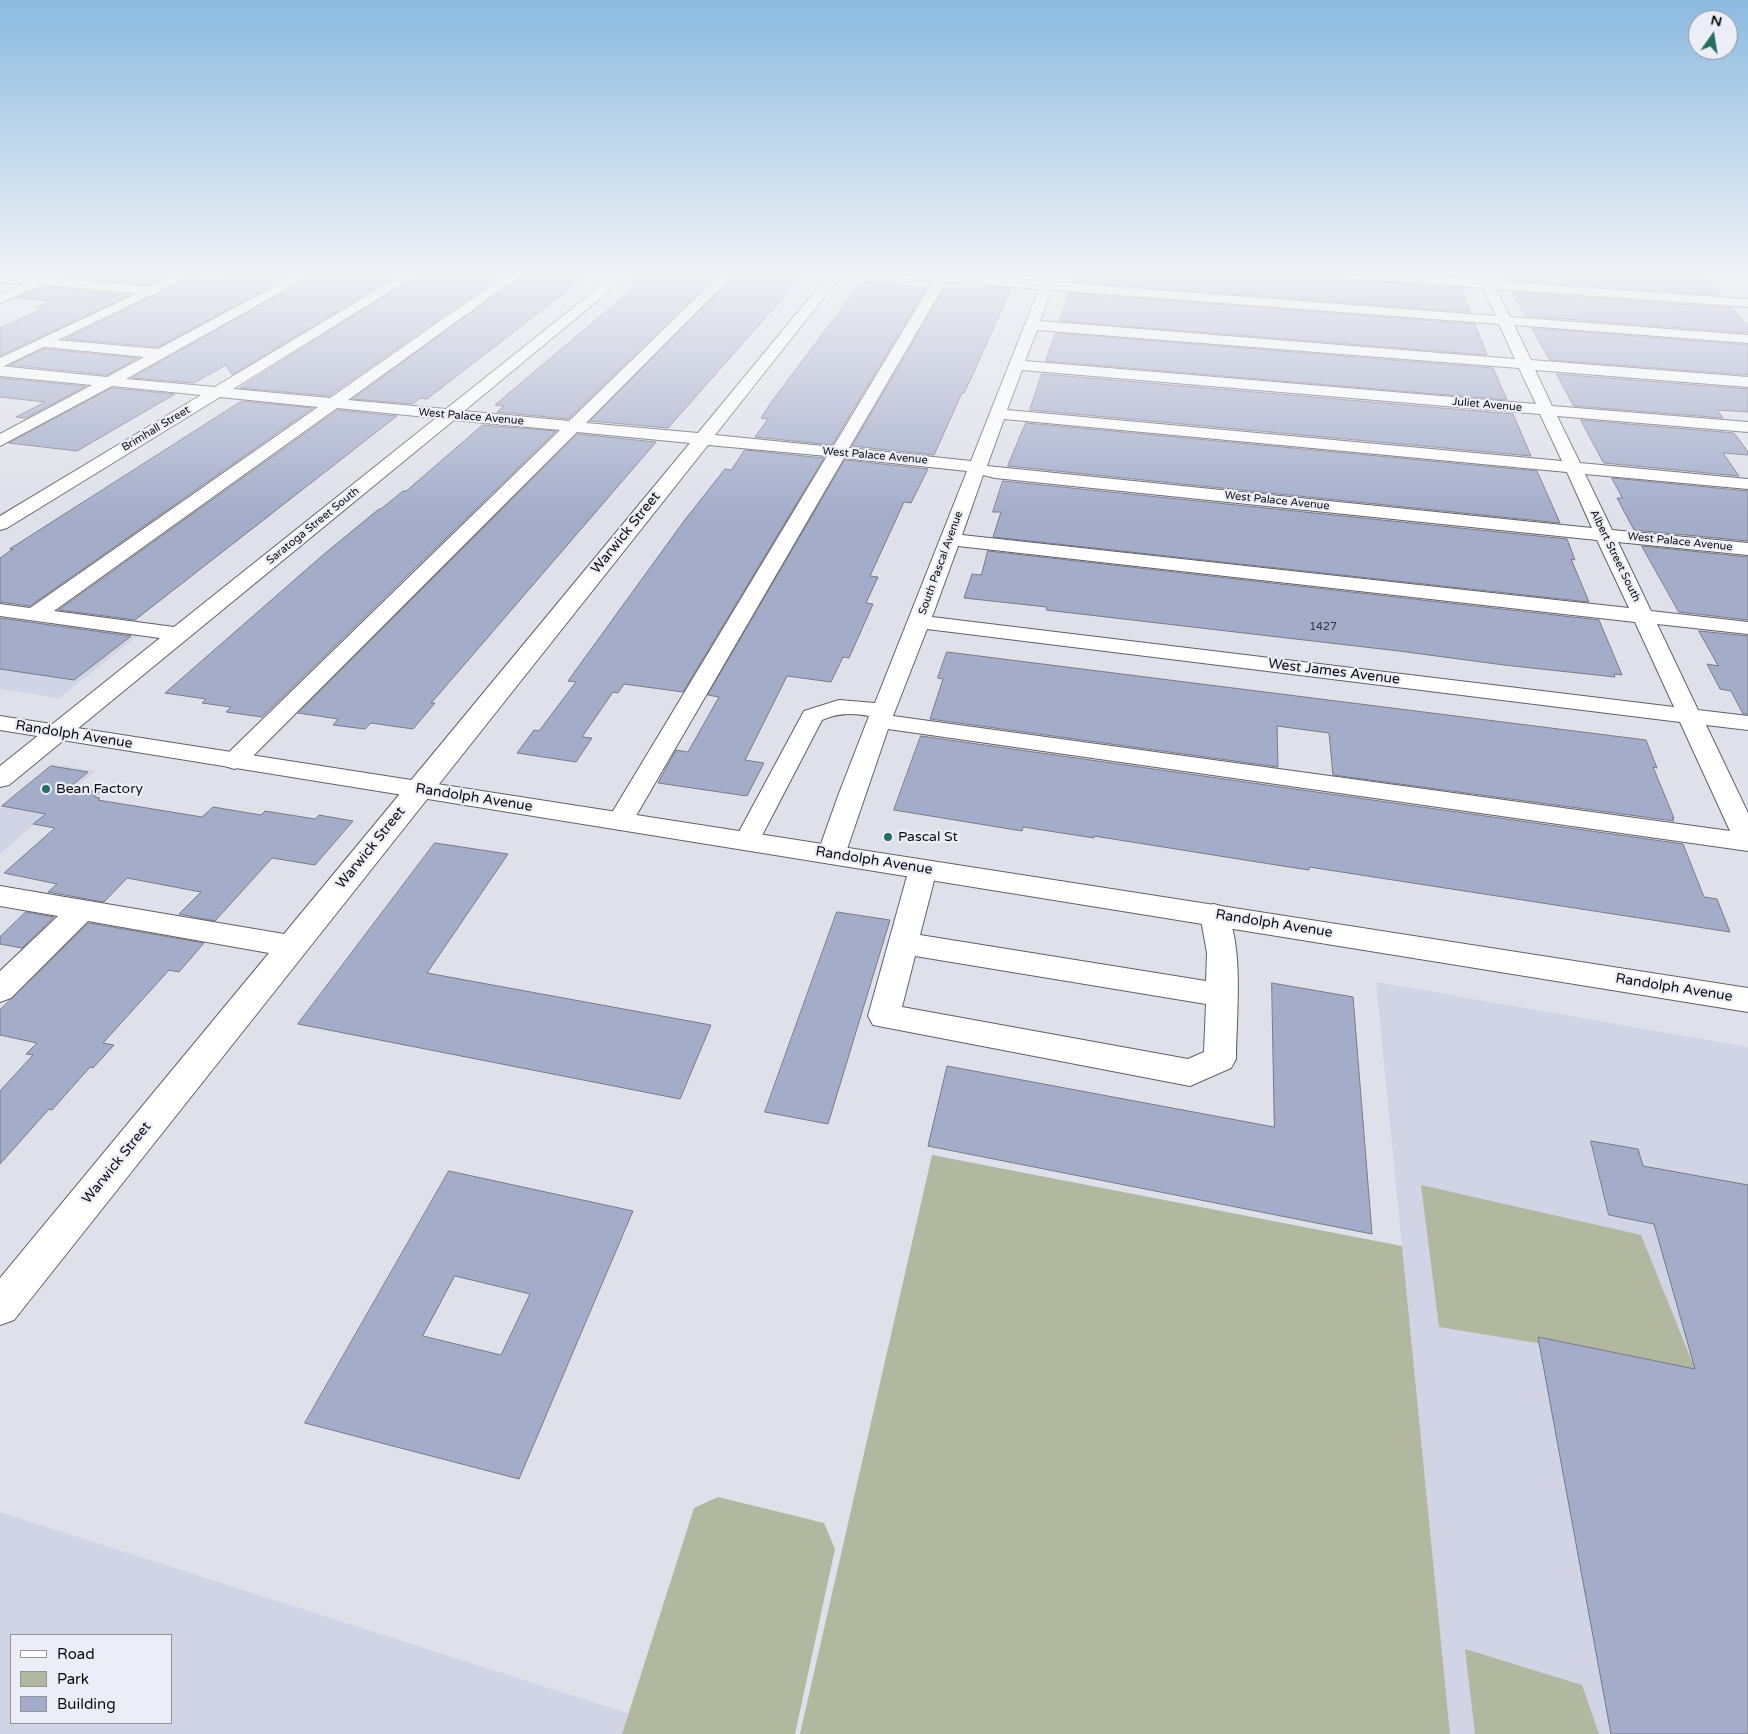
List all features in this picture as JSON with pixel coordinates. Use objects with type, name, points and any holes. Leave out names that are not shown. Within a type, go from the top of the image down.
[{"type":"street","points":[[0,364],[24,353]]},
{"type":"street","points":[[150,353],[161,354]]},
{"type":"street","name":"Brimhall Street","points":[[0,524],[281,353]]},
{"type":"street","points":[[34,614],[405,353]]},
{"type":"street","name":"Saratoga Street South","points":[[0,779],[526,353]]},
{"type":"street","points":[[234,760],[648,353]]},
{"type":"street","name":"Warwick Street","points":[[0,1307],[772,353]]},
{"type":"street","points":[[620,821],[897,353]]},
{"type":"street","name":"South Pascal Avenue","points":[[831,855],[841,822],[881,716],[919,622],[976,468],[1022,353]]},
{"type":"street","points":[[1385,353],[1748,382]]},
{"type":"street","name":"Albert Street South","points":[[1520,353],[1748,841]]},
{"type":"street","points":[[0,441],[161,354]]},
{"type":"street","name":"Juliet Avenue","points":[[1017,365],[1748,427]]},
{"type":"street","name":"West Palace Avenue","points":[[0,371],[961,464],[999,473],[1748,549]]},
{"type":"street","points":[[997,414],[1748,484]]},
{"type":"street","points":[[950,540],[1748,628]]},
{"type":"street","points":[[0,610],[178,634]]},
{"type":"street","name":"West James Avenue","points":[[919,622],[1748,723]]},
{"type":"street","points":[[747,841],[812,716],[828,708],[845,706],[881,716],[1748,841]]},
{"type":"street","name":"Randolph Avenue","points":[[0,723],[1748,1000]]},
{"type":"street","points":[[923,869],[884,1016],[1190,1073],[1220,1059],[1222,954],[1214,914]]},
{"type":"street","points":[[0,896],[292,946]]},
{"type":"street","points":[[0,990],[81,910]]},
{"type":"street","points":[[903,943],[1221,995]]},
{"type":"shaded area","points":[[65,620],[144,631],[59,698],[0,689],[0,667]]},
{"type":"shaded area","points":[[52,764],[95,771],[0,854],[0,808]]},
{"type":"shaded area","points":[[1376,982],[1748,1047],[1748,1734],[1450,1734]]},
{"type":"shaded area","points":[[0,1512],[692,1734],[0,1734]]},
{"type":"green space","points":[[932,1155],[1402,1246],[1450,1734],[800,1734]]},
{"type":"green space","points":[[1421,1185],[1641,1235],[1695,1369],[1439,1327]]},
{"type":"green space","points":[[718,1497],[824,1523],[835,1549],[795,1734],[622,1734],[694,1508]]},
{"type":"green space","points":[[1465,1649],[1582,1685],[1599,1734],[1475,1734]]},
{"type":"building","points":[[36,353],[85,353],[138,358],[107,375],[10,365]]},
{"type":"building","points":[[176,353],[268,353],[232,375],[226,365],[194,383],[132,378]]},
{"type":"building","points":[[295,353],[390,353],[329,396],[240,388]]},
{"type":"building","points":[[416,353],[487,353],[427,399],[420,398],[413,404],[353,399]]},
{"type":"building","points":[[557,353],[636,353],[568,419],[497,412],[504,406],[495,405]]},
{"type":"building","points":[[658,353],[734,353],[668,428],[590,421]]},
{"type":"building","points":[[809,353],[887,353],[832,445],[755,437],[768,419],[761,418]]},
{"type":"building","points":[[907,353],[982,353],[934,455],[852,446]]},
{"type":"building","points":[[1049,353],[1305,353],[1493,368],[1507,400],[1046,361]]},
{"type":"building","points":[[1461,353],[1486,353],[1487,355]]},
{"type":"building","points":[[1546,353],[1748,353],[1748,375],[1550,360]]},
{"type":"building","points":[[1042,374],[1513,414],[1531,456],[1030,410]]},
{"type":"building","points":[[1557,374],[1748,389],[1748,412],[1717,410],[1723,418],[1574,406]]},
{"type":"building","points":[[0,378],[86,386],[26,418],[16,417],[45,402],[0,397]]},
{"type":"building","points":[[112,388],[175,394],[77,451],[9,443]]},
{"type":"building","points":[[242,401],[313,408],[30,606],[0,602],[0,558],[13,549],[10,549]]},
{"type":"building","points":[[338,410],[397,416],[135,620],[59,610]]},
{"type":"building","points":[[1581,420],[1734,433],[1748,452],[1748,455],[1723,453],[1739,476],[1604,463]]},
{"type":"building","points":[[1026,423],[1537,471],[1560,523],[1008,466]]},
{"type":"building","points":[[483,425],[556,431],[262,717],[226,712],[231,707],[202,703],[206,699],[165,693],[323,555],[379,509],[403,491],[406,491]]},
{"type":"building","points":[[578,434],[656,442],[431,703],[435,703],[413,729],[371,723],[365,729],[333,725],[338,719],[298,713]]},
{"type":"building","points":[[745,450],[824,458],[683,692],[624,684],[618,693],[613,692],[582,737],[592,738],[576,762],[517,753],[534,730],[539,731],[576,682],[568,681],[684,521],[725,469],[731,470]]},
{"type":"building","points":[[845,460],[928,469],[911,503],[904,502],[870,576],[878,577],[866,603],[873,604],[849,658],[843,657],[831,682],[787,676],[745,760],[764,763],[747,796],[658,783],[676,750],[688,752],[719,697],[708,695]]},
{"type":"building","points":[[1612,478],[1748,491],[1748,541],[1634,530],[1617,498],[1622,498]]},
{"type":"building","points":[[1003,481],[1567,539],[1575,560],[1571,559],[1589,602],[993,537],[1001,512],[993,512]]},
{"type":"building","points":[[1642,546],[1748,557],[1748,620],[1679,612]]},
{"type":"building","points":[[988,551],[1599,620],[1622,675],[1614,674],[1615,677],[1504,665],[1046,610],[1047,607],[964,598],[972,574],[981,575]]},
{"type":"building","points":[[0,618],[131,636],[74,680],[0,669]]},
{"type":"building","points":[[1699,631],[1748,636],[1748,714],[1743,714],[1731,691],[1720,689],[1707,664],[1718,666]]},
{"type":"building","points":[[947,652],[1646,740],[1657,768],[1653,767],[1674,821],[1333,775],[1329,733],[1277,726],[1278,767],[930,719],[943,679],[938,678]]},
{"type":"building","points":[[921,736],[1683,844],[1704,897],[1717,899],[1730,932],[1309,867],[1309,870],[1094,836],[1094,838],[1023,827],[1022,831],[894,810]]},
{"type":"building","points":[[51,766],[88,772],[70,787],[100,792],[94,797],[100,798],[98,800],[202,817],[213,807],[261,815],[265,811],[315,819],[319,815],[353,821],[315,865],[272,858],[215,921],[179,914],[201,892],[127,878],[104,902],[48,892],[57,884],[4,873],[55,828],[33,824],[46,814],[2,806]]},
{"type":"building","points":[[435,843],[508,854],[427,973],[711,1025],[680,1099],[298,1024]]},
{"type":"building","points":[[26,912],[54,917],[22,948],[0,944],[0,937]]},
{"type":"building","points":[[837,912],[890,920],[828,1124],[765,1112]]},
{"type":"building","points":[[89,923],[204,943],[179,972],[169,970],[103,1043],[114,1045],[93,1068],[90,1067],[52,1110],[49,1109],[0,1164],[0,1091],[33,1055],[26,1054],[37,1043],[0,1035],[0,1010]]},
{"type":"building","points":[[1272,983],[1353,997],[1372,1234],[928,1146],[947,1066],[1274,1127]]},
{"type":"building","points":[[1591,1141],[1638,1149],[1643,1166],[1748,1185],[1748,1734],[1611,1734],[1538,1337],[1695,1369],[1654,1224],[1609,1215]]},
{"type":"building","points":[[449,1171],[633,1211],[519,1479],[305,1423]],"holes":[[[455,1276],[530,1294],[501,1355],[423,1336]]]},
{"type":"place","name":"Bean Factory","points":[[46,789]]},
{"type":"place","name":"Pascal St","points":[[888,837]]}]
